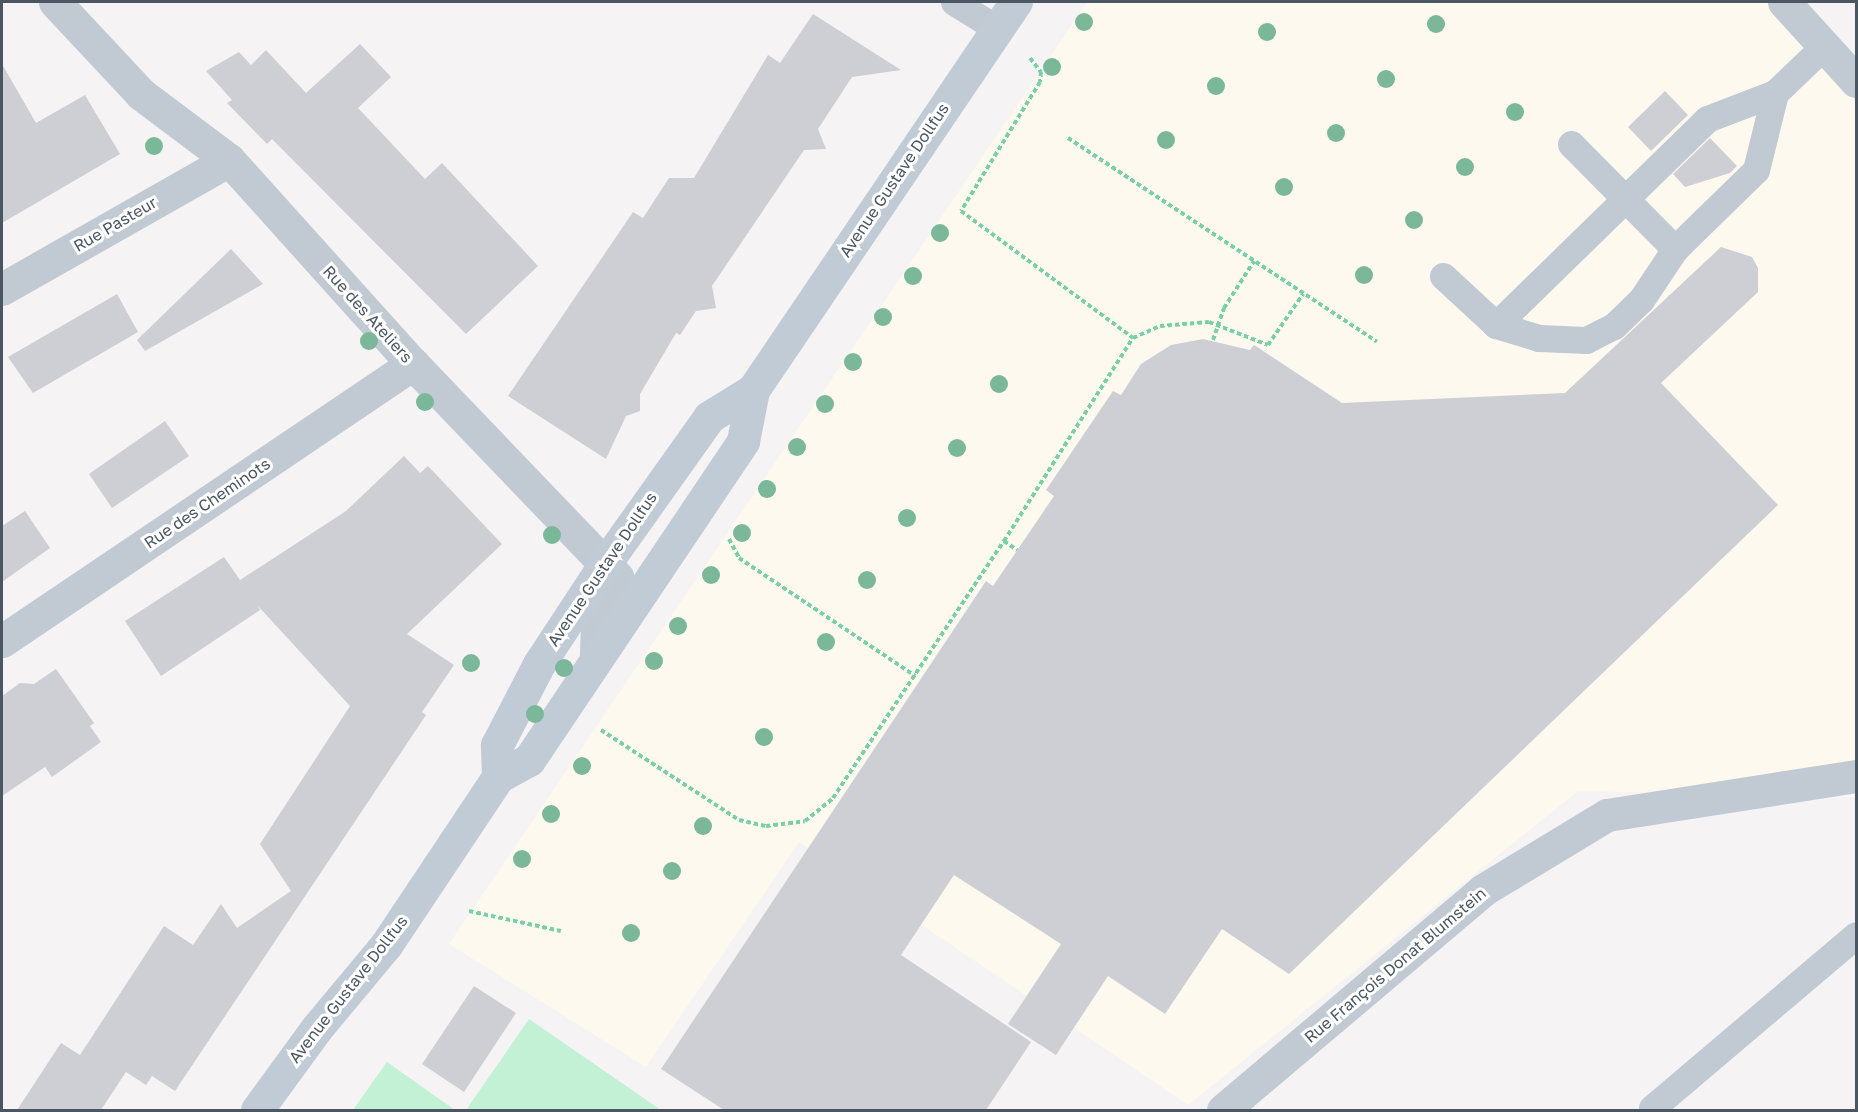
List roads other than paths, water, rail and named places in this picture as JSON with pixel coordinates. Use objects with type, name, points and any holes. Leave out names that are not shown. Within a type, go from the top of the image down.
[{"type":"main road","name":"Avenue Gustave Dollfus","points":[[257,1110],[316,1029],[386,945],[498,777],[529,760],[596,655],[742,441],[753,390],[996,28],[1016,2]]},
{"type":"main road","name":"Avenue Gustave Dollfus","points":[[498,777],[497,745],[538,664],[604,565],[709,417],[753,390]]},
{"type":"street","name":"Rue des Ateliers","points":[[55,2],[141,94],[229,160],[413,364],[617,577],[597,624],[596,655]]},
{"type":"street","points":[[1784,2],[1857,81]]},
{"type":"street","name":"Rue Pasteur","points":[[2,290],[229,160]]},
{"type":"street","name":"Rue des Cheminots","points":[[2,641],[413,364]]},
{"type":"street","name":"Rue François Donat Blumstein","points":[[1223,1110],[1483,890],[1607,815],[1857,776]]},
{"type":"lane","points":[[954,2],[996,28]]},
{"type":"lane","points":[[1496,326],[1707,119],[1775,93],[1824,46]]},
{"type":"lane","points":[[1443,276],[1496,326],[1539,338],[1586,340],[1614,326],[1641,300],[1675,249],[1756,170],[1775,93]]},
{"type":"lane","points":[[1571,144],[1675,249]]},
{"type":"lane","points":[[1652,1108],[1857,935]]}]
